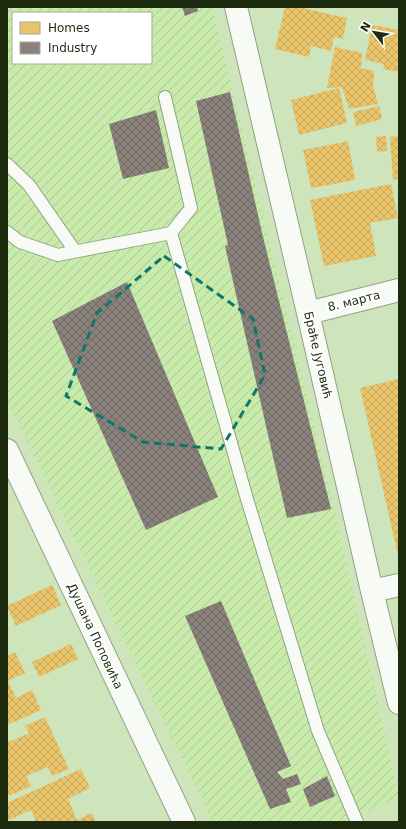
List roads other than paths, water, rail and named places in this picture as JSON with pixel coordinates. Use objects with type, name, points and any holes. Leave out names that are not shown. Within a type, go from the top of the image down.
[{"type":"street","name":"Браће Југовић","points":[[236,7],[399,703]]},
{"type":"street","name":"8. марта","points":[[308,312],[399,290]]},
{"type":"street","name":"Душана Поповића","points":[[7,450],[184,822]]},
{"type":"street","points":[[372,591],[399,585]]},
{"type":"lane","points":[[7,232],[20,242],[58,255],[171,233],[191,208],[166,97]]},
{"type":"lane","points":[[7,164],[29,185],[75,251]]},
{"type":"lane","points":[[171,233],[247,499],[318,731],[357,822]]}]
